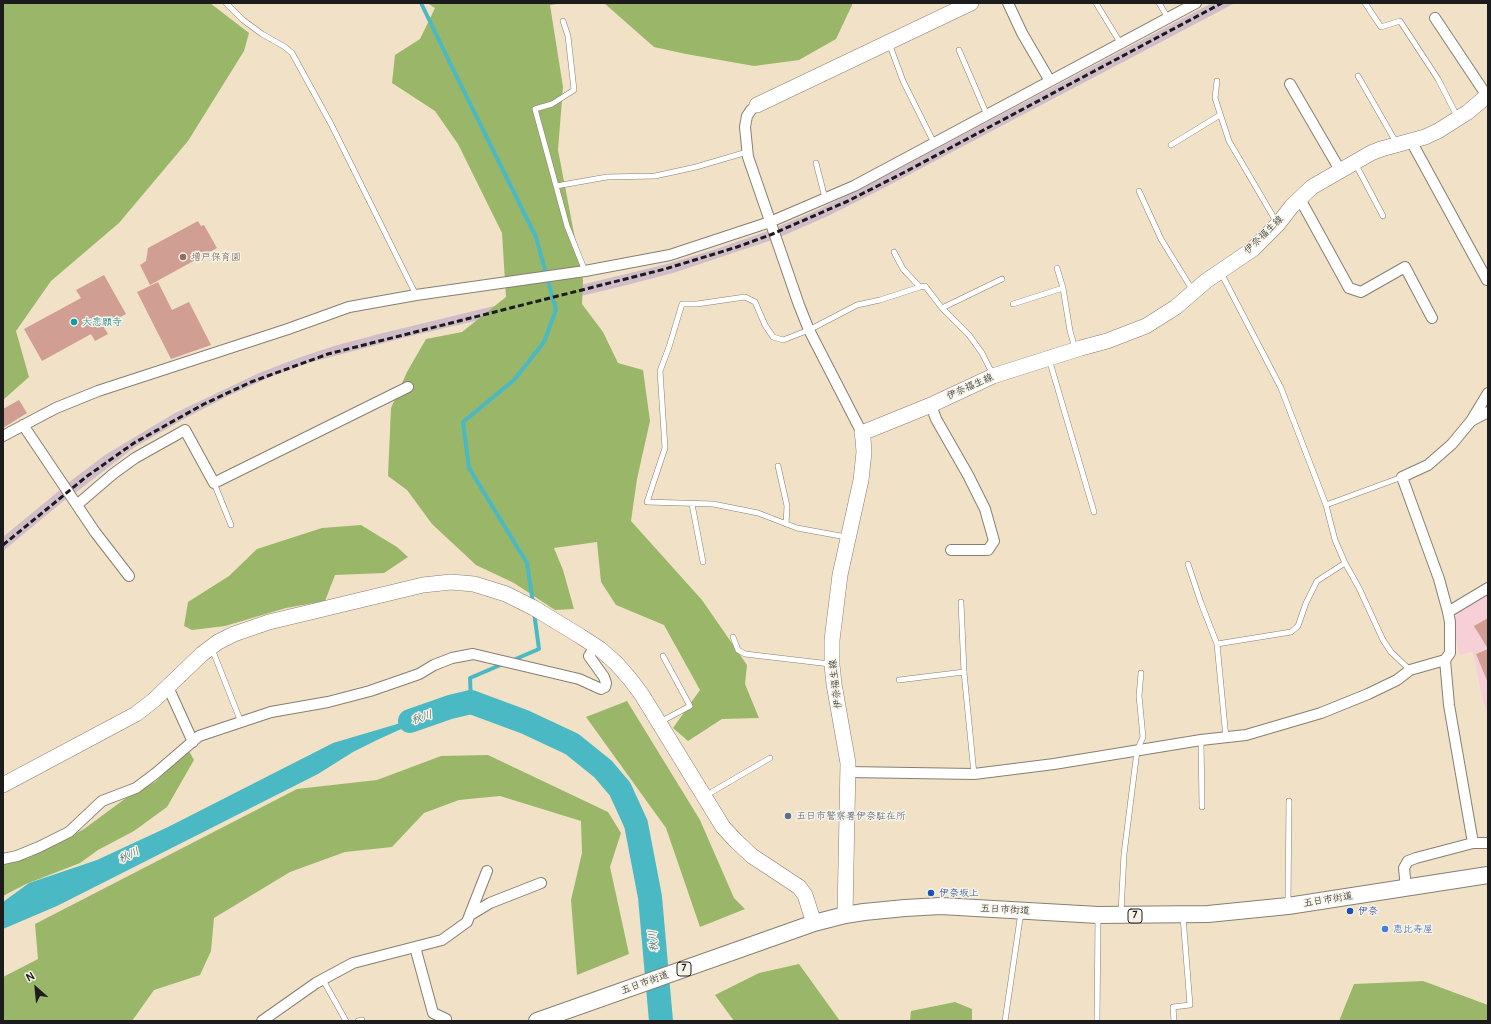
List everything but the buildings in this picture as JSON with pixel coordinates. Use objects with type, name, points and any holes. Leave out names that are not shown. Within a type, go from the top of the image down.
[{"type":"main road","name":"五日市街道","points":[[537,1021],[783,933],[845,915],[905,908],[941,906],[1120,916],[1183,915],[1288,906],[1488,875]]},
{"type":"street","points":[[862,433],[809,330],[799,305],[748,157],[745,127],[747,116],[757,105],[971,3]]},
{"type":"street","points":[[1008,3],[1022,33],[1050,82]]},
{"type":"street","points":[[3,436],[56,408],[98,391],[288,329],[340,310],[416,295],[585,271],[670,256],[770,222],[854,186],[1196,3]]},
{"type":"street","points":[[1434,18],[1487,96]]},
{"type":"street","points":[[1290,84],[1340,170]]},
{"type":"street","name":"伊奈福生線","points":[[845,915],[848,763],[832,665],[835,609],[840,575],[849,538],[863,464],[862,433],[931,405],[993,376],[1076,349],[1107,341],[1146,326],[1176,307],[1220,271],[1253,249],[1312,187],[1340,170],[1381,149],[1438,132],[1468,112],[1487,96]]},
{"type":"street","points":[[1404,143],[1487,280]]},
{"type":"street","points":[[1300,199],[1349,288],[1362,292],[1405,267],[1432,318]]},
{"type":"street","points":[[78,504],[113,474],[135,458],[185,430],[214,483],[408,387]]},
{"type":"street","points":[[848,772],[974,774],[1054,764],[1201,740],[1246,735],[1321,713],[1368,694],[1397,680],[1410,670],[1445,660],[1450,653],[1450,622],[1448,612],[1439,579],[1402,477],[1428,465],[1452,444],[1471,421],[1488,393]]},
{"type":"street","points":[[931,405],[936,419],[968,475],[985,509],[994,541],[988,550],[951,550]]},
{"type":"street","points":[[1471,421],[1488,412]]},
{"type":"street","points":[[23,425],[78,504],[95,532],[129,576]]},
{"type":"street","points":[[3,785],[136,714],[154,700],[194,661],[211,647],[234,634],[269,622],[430,583],[445,582],[474,584],[506,594],[551,618],[595,646],[616,663],[630,679],[659,722],[724,827],[744,849],[768,868],[793,882],[802,891],[806,898],[814,923]]},
{"type":"street","points":[[1448,612],[1488,588]]},
{"type":"street","points":[[3,859],[17,856],[39,847],[69,832],[102,801],[136,788],[200,736],[271,712],[328,702],[370,691],[419,674],[434,665],[452,658],[473,654],[579,679],[601,689],[605,687],[606,683],[604,677],[588,656],[595,646]]},
{"type":"street","points":[[1445,660],[1449,705],[1473,843]]},
{"type":"street","points":[[168,687],[192,742]]},
{"type":"street","points":[[1406,888],[1404,868],[1408,861],[1473,843],[1488,843]]},
{"type":"street","points":[[262,1021],[323,980],[353,963],[442,940],[467,922],[487,871]]},
{"type":"street","points":[[470,914],[490,904],[542,883]]},
{"type":"street","points":[[415,947],[433,1013],[446,1019],[446,1021]]},
{"type":"lane","points":[[226,3],[243,20],[292,53],[331,124],[416,295]]},
{"type":"lane","points":[[1096,3],[1121,44]]},
{"type":"lane","points":[[1159,3],[1168,18]]},
{"type":"lane","points":[[1365,3],[1381,27],[1400,21],[1438,79],[1458,118]]},
{"type":"lane","points":[[563,20],[568,36],[574,90],[552,104],[535,109],[567,226],[585,271]]},
{"type":"lane","points":[[889,42],[903,81],[934,143]]},
{"type":"lane","points":[[959,50],[987,115]]},
{"type":"lane","points":[[1358,76],[1404,143]]},
{"type":"lane","points":[[1217,81],[1215,98],[1229,141],[1278,224]]},
{"type":"lane","points":[[1172,146],[1220,114]]},
{"type":"lane","points":[[556,186],[607,177],[655,176],[696,167],[747,152]]},
{"type":"lane","points":[[1355,162],[1383,216]]},
{"type":"lane","points":[[816,163],[825,198]]},
{"type":"lane","points":[[1139,191],[1161,239],[1194,292]]},
{"type":"lane","points":[[894,252],[903,270],[920,287]]},
{"type":"lane","points":[[1057,268],[1063,288],[1070,331],[1076,349]]},
{"type":"lane","points":[[1220,271],[1281,388],[1326,504],[1335,540],[1345,563],[1359,588],[1383,640],[1391,652],[1410,670]]},
{"type":"lane","points":[[942,308],[1002,279]]},
{"type":"lane","points":[[849,538],[797,528],[758,513],[713,504],[647,502],[665,448],[660,371],[670,347],[682,304],[697,304],[745,297],[755,302],[765,325],[773,337],[783,340],[809,330],[857,305],[880,300],[925,286],[942,308],[969,335],[982,353],[993,376]]},
{"type":"lane","points":[[1013,304],[1063,288]]},
{"type":"lane","points":[[1049,358],[1094,512]]},
{"type":"lane","points":[[778,466],[787,506],[786,524]]},
{"type":"lane","points":[[1326,504],[1402,477]]},
{"type":"lane","points":[[214,483],[231,525]]},
{"type":"lane","points":[[692,504],[703,562]]},
{"type":"lane","points":[[1217,644],[1291,632],[1298,626],[1306,603],[1318,581],[1345,563]]},
{"type":"lane","points":[[1188,564],[1217,644],[1226,738]]},
{"type":"lane","points":[[960,602],[964,672],[974,774]]},
{"type":"lane","points":[[733,638],[738,650],[745,654],[832,665]]},
{"type":"lane","points":[[211,647],[241,722]]},
{"type":"lane","points":[[659,722],[690,706],[664,656]]},
{"type":"lane","points":[[899,680],[964,672]]},
{"type":"lane","points":[[1120,916],[1124,854],[1137,751],[1143,738],[1139,696],[1141,673]]},
{"type":"lane","points":[[1201,740],[1202,807]]},
{"type":"lane","points":[[705,797],[770,758]]},
{"type":"lane","points":[[1288,906],[1289,801]]},
{"type":"lane","points":[[1005,1021],[1021,911]]},
{"type":"lane","points":[[1096,1021],[1098,915]]},
{"type":"lane","points":[[1174,1021],[1173,1007],[1190,1005],[1183,915]]},
{"type":"lane","points":[[323,980],[346,1021]]},
{"type":"shaded area","points":[[1212,3],[1235,3],[880,190],[828,216],[780,237],[777,227],[857,191]]},
{"type":"shaded area","points":[[768,231],[772,240],[673,273],[403,338],[308,363],[270,377],[226,397],[182,420],[135,447],[75,493],[68,483],[105,455],[175,413],[259,373],[298,358],[334,346],[379,334],[667,264]]},
{"type":"shaded area","points":[[60,490],[66,499],[3,551],[3,537]]},
{"type":"shaded area","points":[[1488,592],[1488,712],[1483,702],[1473,652],[1459,655],[1454,626],[1456,613]]},
{"type":"green space","points":[[3,3],[210,3],[249,33],[244,51],[188,141],[119,223],[51,281],[16,331],[29,377],[3,400]]},
{"type":"green space","points":[[427,3],[564,3],[550,5],[563,87],[558,150],[583,280],[582,304],[603,332],[618,363],[643,370],[650,421],[637,479],[631,521],[702,600],[747,665],[745,684],[759,718],[722,719],[688,741],[673,728],[700,690],[664,625],[616,605],[601,582],[597,542],[554,548],[563,570],[574,609],[555,610],[514,583],[476,565],[432,524],[407,490],[388,476],[391,408],[407,372],[426,339],[462,332],[506,297],[502,233],[458,144],[435,111],[392,83],[395,55],[420,39],[435,8]]},
{"type":"green space","points":[[604,3],[853,3],[836,39],[799,60],[754,66],[654,47]]},
{"type":"green space","points":[[361,525],[397,547],[408,557],[384,573],[335,575],[325,601],[286,608],[225,626],[192,630],[184,626],[188,602],[229,576],[257,549],[322,528]]},
{"type":"green space","points":[[627,701],[700,820],[734,898],[745,909],[700,927],[666,828],[586,717]]},
{"type":"green space","points":[[189,751],[194,760],[167,807],[134,831],[98,850],[80,863],[26,884],[3,896],[3,864],[28,858],[84,829],[126,798],[155,782]]},
{"type":"green space","points":[[488,755],[608,812],[621,833],[610,867],[629,954],[577,975],[571,900],[582,853],[581,821],[500,796],[459,800],[424,813],[392,847],[345,852],[290,872],[214,918],[211,951],[200,975],[154,990],[132,1021],[3,1021],[3,977],[38,959],[35,924],[297,789],[377,780],[441,756]]},
{"type":"green space","points":[[799,964],[840,1021],[734,1021],[715,995],[759,973]]},
{"type":"green space","points":[[1423,981],[1488,1005],[1488,1021],[1339,1021],[1354,984]]},
{"type":"green space","points":[[955,1002],[972,1009],[972,1021],[910,1021],[911,1011]]},
{"type":"water","points":[[441,711],[353,752],[318,774],[57,906],[3,929],[3,902],[29,883],[97,860],[168,827],[333,743]]},
{"type":"waterway","points":[[421,3],[536,237],[556,310],[544,342],[514,380],[463,422],[469,468],[527,563],[533,603]]},
{"type":"waterway","points":[[511,661],[539,649],[534,612]]},
{"type":"waterway","points":[[471,702],[470,678],[505,663]]},
{"type":"waterway","name":"秋川","points":[[410,721],[450,707],[471,702],[525,722],[572,744],[603,769],[620,789],[636,824],[650,897],[661,1021]]},
{"type":"railway","points":[[3,545],[86,477],[134,443],[204,404],[251,382],[328,354],[665,269],[737,247],[770,235],[848,201],[905,172],[1222,3]]},
{"type":"place","name":"増戸保育園","points":[[183,257]]},
{"type":"place","name":"大悲願寺","points":[[74,322]]},
{"type":"place","name":"五日市警察署伊奈駐在所","points":[[788,816]]},
{"type":"place","name":"伊奈坂上","points":[[931,893]]},
{"type":"place","name":"伊奈","points":[[1350,911]]},
{"type":"place","name":"恵比寿屋","points":[[1385,929]]}]
